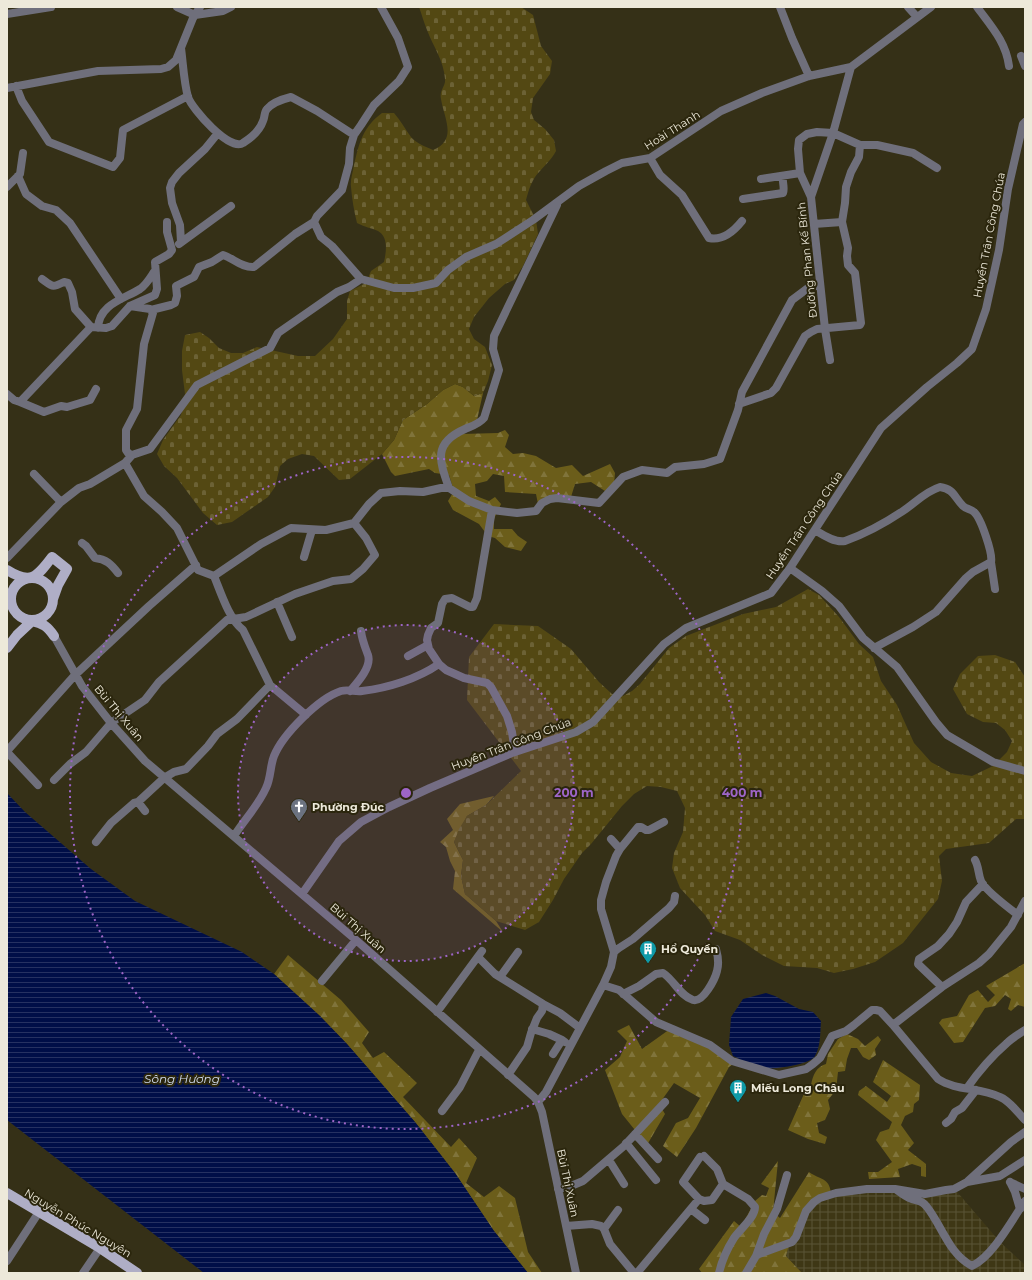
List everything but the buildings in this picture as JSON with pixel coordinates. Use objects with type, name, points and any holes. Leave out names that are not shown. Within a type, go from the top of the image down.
[{"type":"main road","points":[[7,617],[13,590],[17,584],[31,578],[44,567],[52,557],[67,569],[58,585],[50,612],[45,617],[32,621],[17,635],[7,648]]},
{"type":"main road","points":[[7,570],[17,576],[44,581],[49,586],[52,592],[54,636]]},
{"type":"main road","points":[[7,574],[10,583],[11,600],[14,611],[25,620],[39,622],[48,627],[54,636]]},
{"type":"main road","points":[[7,655],[17,635]]},
{"type":"main road","name":"Nguyễn Phúc Nguyên","points":[[7,1193],[100,1248],[137,1273]]},
{"type":"street","points":[[7,14],[51,7]]},
{"type":"street","points":[[177,7],[195,14],[222,12],[231,7]]},
{"type":"street","points":[[7,88],[98,70],[161,69],[168,67],[174,62],[195,14],[200,7]]},
{"type":"street","points":[[130,306],[152,310],[175,303],[177,296],[176,286],[194,277],[199,267],[212,262],[223,255],[234,262],[251,268],[254,267],[295,234],[314,222],[317,216],[342,190],[349,164],[350,148],[354,135],[374,105],[398,81],[408,67],[398,38],[381,7]]},
{"type":"street","points":[[780,7],[809,76]]},
{"type":"street","points":[[908,7],[917,17]]},
{"type":"street","name":"Hoài Thanh","points":[[360,279],[394,288],[413,288],[436,283],[448,270],[466,257],[496,244],[557,204],[561,199],[579,186],[622,163],[650,158],[721,111],[762,93],[809,76],[851,67],[931,7]]},
{"type":"street","points":[[977,7],[1006,48],[1009,66]]},
{"type":"street","points":[[181,48],[188,96],[193,108],[218,134],[236,144],[242,144],[260,128],[266,109],[278,101],[291,97],[317,111],[354,135]]},
{"type":"street","points":[[1021,56],[1025,66]]},
{"type":"street","name":"Đường Phan Kế Bính","points":[[830,360],[810,198],[833,133],[851,67]]},
{"type":"street","points":[[16,86],[22,101],[49,142],[113,167],[120,158],[123,130],[188,96]]},
{"type":"street","name":"Huyền Trân Công Chúa","points":[[302,894],[339,841],[360,822],[430,788],[516,752],[576,732],[593,722],[664,644],[686,628],[771,593],[790,568],[881,428],[927,386],[957,364],[972,349],[986,309],[999,250],[1008,189],[1023,124],[1025,122]]},
{"type":"street","points":[[810,198],[800,174],[798,149],[799,140],[807,134],[817,132],[833,133],[860,145],[877,145],[913,153],[937,168]]},
{"type":"street","points":[[181,242],[180,225],[172,203],[170,188],[172,182],[218,134]]},
{"type":"street","points":[[739,404],[771,393],[776,388],[805,336],[810,332],[817,329],[860,325],[861,323],[855,273],[848,265],[848,248],[842,222],[846,187],[851,172],[859,157],[860,145]]},
{"type":"street","points":[[7,187],[20,174],[23,153]]},
{"type":"street","points":[[650,158],[660,175],[682,195],[709,238],[717,238],[732,233],[742,221]]},
{"type":"street","points":[[761,179],[800,174]]},
{"type":"street","points":[[18,176],[26,194],[42,206],[56,210],[70,223],[121,299]]},
{"type":"street","points":[[743,199],[783,193],[783,176]]},
{"type":"street","points":[[449,488],[440,459],[442,448],[452,435],[479,424],[484,418],[499,370],[493,349],[494,336],[557,204]]},
{"type":"street","points":[[42,279],[53,286],[57,286],[64,282],[68,283],[76,309],[95,327],[106,328],[112,326],[130,306],[155,295],[157,289],[154,272],[155,262],[169,254],[181,242],[231,206]]},
{"type":"street","points":[[167,222],[167,232],[172,250]]},
{"type":"street","points":[[7,558],[61,502],[79,488],[90,484],[125,463],[132,455],[150,449],[197,385],[270,348],[278,333],[337,292],[349,287],[360,279],[332,246],[322,237],[314,222]]},
{"type":"street","points":[[814,224],[842,222]]},
{"type":"street","points":[[20,402],[95,327],[106,308],[144,286],[154,272]]},
{"type":"street","points":[[214,576],[261,544],[287,530],[294,528],[326,530],[354,523],[369,504],[381,493],[400,491],[423,492],[441,488],[449,488],[469,501],[492,510],[517,513],[536,511],[542,503],[550,499],[557,498],[599,503],[623,477],[642,470],[667,473],[675,467],[704,464],[720,459],[742,392],[792,300],[808,288],[820,284]]},
{"type":"street","points":[[132,455],[126,450],[126,430],[137,409],[144,344],[153,314],[152,310]]},
{"type":"street","points":[[7,394],[14,400],[44,412],[61,406],[67,407],[90,400],[96,389]]},
{"type":"street","points":[[125,463],[144,496],[177,528],[198,570],[214,576],[234,620],[243,630],[270,685],[306,715]]},
{"type":"street","points":[[34,474],[61,502]]},
{"type":"street","points":[[815,530],[841,542],[845,541],[882,524],[936,488],[945,487],[953,492],[965,508],[974,511],[976,514],[991,554],[994,589]]},
{"type":"street","points":[[492,510],[477,598],[474,605],[470,607],[452,598],[445,599],[442,604],[438,623],[429,631],[427,640],[433,655],[439,664],[446,670],[455,675],[485,683],[491,687],[509,720],[516,752]]},
{"type":"street","points":[[54,780],[70,764],[86,752],[111,723],[145,700],[159,682],[227,620],[246,617],[295,594],[333,581],[351,579],[374,557],[374,553],[366,538],[354,523]]},
{"type":"street","points":[[304,557],[312,530]]},
{"type":"street","points":[[82,543],[95,558],[103,559],[110,563],[118,573]]},
{"type":"street","points":[[874,648],[913,627],[936,612],[966,578],[991,562]]},
{"type":"street","points":[[38,785],[7,752],[75,675],[149,606],[196,565]]},
{"type":"street","points":[[790,568],[822,591],[839,606],[863,638],[897,667],[947,735],[993,762],[1025,771]]},
{"type":"street","points":[[277,602],[292,637]]},
{"type":"street","points":[[350,691],[362,676],[368,662],[368,656],[362,640],[361,631]]},
{"type":"street","name":"Bùi Thị Xuân","points":[[54,636],[75,675],[111,723],[145,761],[356,940],[538,1102],[542,1112],[576,1273]]},
{"type":"street","points":[[408,656],[428,645]]},
{"type":"street","points":[[234,836],[260,800],[267,787],[270,779],[272,761],[282,742],[315,706],[336,693],[345,690],[360,691],[388,685],[419,675],[439,664]]},
{"type":"street","points":[[96,842],[111,823],[134,803],[138,802],[164,778],[174,772],[186,769],[208,746],[217,734],[236,719],[270,685]]},
{"type":"street","points":[[138,802],[145,811]]},
{"type":"street","points":[[538,1102],[546,1092],[603,985],[611,967],[614,952],[601,909],[601,900],[616,856],[638,827],[649,830],[664,822]]},
{"type":"street","points":[[611,839],[620,849]]},
{"type":"street","points":[[975,860],[978,865],[979,875],[983,884],[1018,915]]},
{"type":"street","points":[[942,987],[918,964],[918,961],[938,946],[949,934],[957,922],[966,902],[983,884]]},
{"type":"street","points":[[614,952],[633,939],[669,908],[674,902],[675,896]]},
{"type":"street","points":[[893,1025],[942,987],[979,963],[989,954],[1009,930],[1025,901]]},
{"type":"street","points":[[322,981],[356,940]]},
{"type":"street","points":[[623,994],[639,986],[656,974],[662,973],[691,999],[696,1000],[701,998],[711,984],[717,970],[718,957],[716,949]]},
{"type":"street","points":[[500,977],[518,952]]},
{"type":"street","points":[[436,1012],[480,954],[500,977],[560,1013],[580,1028]]},
{"type":"street","points":[[603,985],[619,990],[656,1022],[710,1045],[732,1061],[779,1075],[806,1069],[813,1064],[824,1051],[832,1036],[846,1031],[854,1026],[872,1010],[880,1011],[938,1079],[945,1084],[999,1096],[1003,1098],[1025,1120]]},
{"type":"street","points":[[508,1075],[527,1047],[532,1029],[542,1011],[543,1004]]},
{"type":"street","points":[[532,1029],[549,1034],[571,1045]]},
{"type":"street","points":[[968,1088],[978,1073],[995,1054],[1008,1042],[1025,1030]]},
{"type":"street","points":[[553,1054],[562,1040]]},
{"type":"street","points":[[442,1111],[460,1087],[479,1050]]},
{"type":"street","points":[[946,1123],[951,1119],[955,1112],[962,1108],[976,1090]]},
{"type":"street","points":[[558,1189],[580,1183],[609,1160],[665,1102]]},
{"type":"street","points":[[756,1256],[764,1251],[781,1247],[792,1242],[796,1237],[806,1210],[820,1198],[836,1193],[896,1188],[925,1194],[954,1189],[967,1182],[1025,1132]]},
{"type":"street","points":[[635,1134],[658,1158]]},
{"type":"street","points":[[626,1143],[656,1180]]},
{"type":"street","points":[[719,1273],[723,1259],[732,1242],[754,1213],[755,1209],[753,1204],[748,1199],[723,1184],[717,1169],[702,1156],[683,1182],[699,1199],[704,1201],[712,1200],[723,1184]]},
{"type":"street","points":[[609,1160],[624,1184]]},
{"type":"street","points":[[967,1182],[1000,1176],[1025,1160]]},
{"type":"street","points":[[746,1273],[756,1256],[764,1234],[777,1209],[787,1176]]},
{"type":"street","points":[[1000,1176],[1025,1189]]},
{"type":"street","points":[[1010,1182],[1015,1192],[1020,1209]]},
{"type":"street","points":[[896,1188],[909,1198],[919,1200],[923,1203],[948,1241],[962,1259],[972,1266],[979,1262],[994,1245],[1025,1201]]},
{"type":"street","points":[[566,1226],[592,1224],[601,1226],[604,1229],[610,1244],[636,1273],[699,1199]]},
{"type":"street","points":[[691,1209],[705,1220]]},
{"type":"street","points":[[604,1229],[618,1210]]},
{"type":"street","points":[[7,1261],[39,1212]]},
{"type":"street","points":[[82,1273],[100,1248]]},
{"type":"shaded area","points":[[953,1187],[1000,1242],[1025,1265],[1025,1273],[802,1273],[786,1256],[801,1217],[831,1193],[922,1192]]},
{"type":"green space","points":[[419,7],[521,7],[533,15],[541,46],[552,61],[550,74],[533,98],[531,112],[534,120],[545,129],[554,140],[556,151],[535,177],[526,200],[536,220],[538,234],[523,266],[514,280],[505,284],[489,298],[474,317],[469,329],[474,339],[485,347],[492,365],[488,381],[483,393],[474,396],[463,387],[455,384],[443,390],[427,404],[403,420],[394,440],[382,454],[350,479],[339,480],[314,456],[302,454],[288,459],[280,466],[275,487],[268,497],[232,522],[217,525],[203,513],[177,478],[164,466],[157,454],[163,440],[181,415],[185,394],[182,370],[182,351],[185,335],[200,332],[209,338],[219,348],[231,353],[243,353],[257,347],[298,356],[315,356],[333,339],[347,319],[347,301],[350,291],[366,283],[371,271],[384,262],[386,245],[384,237],[378,231],[357,223],[353,200],[351,184],[352,176],[358,150],[366,130],[382,113],[394,113],[413,139],[421,145],[433,150],[441,146],[447,134],[448,128],[441,96],[445,84],[443,66],[427,30]]},
{"type":"green space","points":[[455,384],[463,387],[474,396],[483,393],[477,420],[462,434],[498,433],[505,430],[509,435],[505,447],[513,454],[523,453],[536,456],[556,468],[572,465],[583,476],[610,464],[615,473],[614,484],[605,491],[591,482],[575,484],[571,497],[556,495],[539,509],[536,494],[505,492],[504,476],[493,474],[487,481],[475,484],[476,496],[489,501],[495,497],[501,504],[494,519],[494,529],[512,529],[518,536],[527,542],[521,551],[505,547],[495,538],[488,536],[479,524],[453,510],[448,501],[454,491],[449,475],[435,473],[429,469],[395,476],[391,472],[382,454],[394,440],[403,420],[427,404],[443,390]]},
{"type":"green space","points":[[808,589],[819,595],[839,617],[859,644],[873,657],[881,681],[897,705],[914,743],[931,762],[951,773],[972,776],[993,766],[1007,752],[1012,741],[1005,730],[996,723],[983,722],[967,714],[953,689],[960,674],[978,656],[995,655],[1015,662],[1025,677],[1025,819],[1016,819],[989,843],[946,849],[939,856],[942,881],[938,899],[903,943],[875,962],[834,973],[817,968],[784,966],[762,955],[740,940],[715,931],[705,915],[680,888],[672,868],[674,853],[683,832],[685,808],[677,791],[661,787],[647,786],[634,794],[622,806],[582,853],[564,879],[539,922],[525,930],[496,921],[465,894],[461,876],[463,860],[454,842],[459,829],[467,816],[486,805],[521,771],[467,700],[469,657],[494,624],[538,626],[571,649],[599,682],[612,694],[623,696],[640,684],[669,648],[686,636],[743,614],[776,607]]},
{"type":"green space","points":[[494,796],[486,805],[467,816],[454,842],[463,860],[461,876],[465,894],[496,921],[503,932],[453,889],[455,871],[446,847],[440,842],[453,830],[447,819],[460,804]]},
{"type":"green space","points":[[288,955],[341,1000],[369,1032],[362,1043],[373,1058],[384,1052],[417,1083],[403,1097],[451,1147],[459,1138],[477,1158],[466,1183],[484,1197],[499,1186],[515,1198],[528,1252],[542,1273],[528,1273],[494,1231],[455,1173],[415,1122],[347,1044],[320,1016],[274,974]]},
{"type":"green space","points":[[1025,963],[1025,1007],[1018,1005],[1011,1011],[1008,1009],[1011,999],[1005,995],[995,1006],[985,1008],[963,1042],[954,1043],[939,1023],[942,1019],[957,1016],[969,995],[978,990],[988,1002],[995,995],[986,986]]},
{"type":"green space","points":[[629,1025],[642,1049],[670,1029],[712,1042],[733,1064],[729,1067],[696,1128],[677,1157],[663,1146],[676,1123],[688,1118],[700,1098],[674,1083],[659,1104],[665,1114],[647,1145],[622,1114],[605,1070],[620,1057],[627,1041],[617,1031]]},
{"type":"green space","points":[[847,1034],[858,1039],[865,1046],[878,1036],[881,1040],[875,1049],[876,1055],[869,1060],[863,1057],[857,1048],[851,1048],[845,1071],[838,1072],[836,1090],[828,1100],[830,1109],[825,1120],[817,1123],[819,1133],[827,1137],[825,1144],[808,1139],[788,1130],[807,1087],[811,1085],[816,1072],[820,1067],[826,1064],[828,1054],[838,1039]]},
{"type":"green space","points":[[883,1060],[920,1085],[919,1100],[914,1104],[913,1112],[905,1116],[901,1125],[914,1143],[908,1150],[926,1164],[926,1177],[921,1176],[921,1167],[912,1164],[898,1169],[900,1177],[869,1179],[868,1172],[878,1172],[892,1162],[876,1140],[880,1132],[889,1129],[892,1122],[858,1095],[859,1091],[866,1086],[887,1102],[891,1096],[873,1082]]},
{"type":"green space","points":[[778,1161],[773,1212],[780,1218],[809,1172],[826,1181],[830,1188],[831,1193],[815,1200],[789,1245],[786,1256],[802,1273],[702,1273],[699,1269],[734,1221],[741,1227],[755,1201],[762,1195],[766,1196],[769,1188],[761,1184]]},
{"type":"water","name":"Sông Hương","points":[[7,793],[25,812],[91,869],[135,901],[242,952],[274,974],[320,1016],[347,1044],[415,1122],[455,1173],[494,1231],[528,1273],[204,1273],[7,1120]]},
{"type":"water","points":[[766,993],[775,996],[799,1009],[813,1012],[821,1021],[818,1048],[812,1059],[790,1066],[767,1068],[755,1066],[733,1056],[729,1045],[731,1017],[743,999]]},
{"type":"place","name":"Phường Đúc","points":[[299,822]]},
{"type":"place","name":"Hổ Quyền","points":[[648,964]]},
{"type":"place","name":"Miếu Long Châu","points":[[738,1103]]}]
